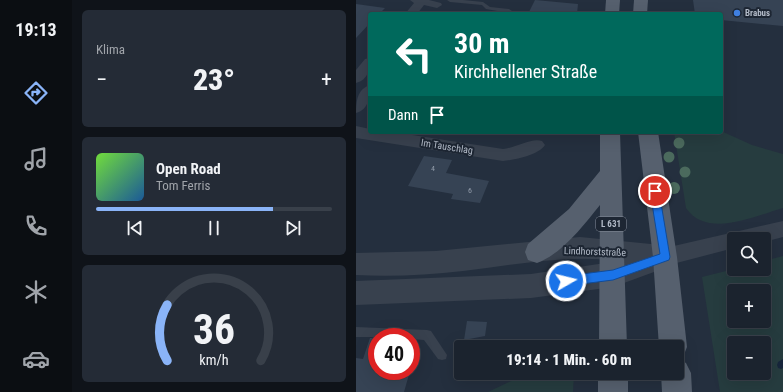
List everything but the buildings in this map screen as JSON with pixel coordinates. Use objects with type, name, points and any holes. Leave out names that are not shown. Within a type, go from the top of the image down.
[{"type":"main road","points":[[612,12],[613,0]]},
{"type":"main road","points":[[640,12],[641,0]]},
{"type":"main road","name":"L 631","points":[[610,134],[613,340]]},
{"type":"main road","points":[[648,134],[665,257],[672,340]]},
{"type":"main road","points":[[537,252],[560,235],[597,194],[610,174]]},
{"type":"main road","points":[[613,380],[613,392]]},
{"type":"main road","points":[[676,380],[677,392]]},
{"type":"street","points":[[412,12],[420,1],[439,3]]},
{"type":"street","points":[[432,12],[439,3]]},
{"type":"street","points":[[356,79],[368,64]]},
{"type":"street","points":[[356,108],[368,93]]},
{"type":"street","name":"Im Tauschlag","points":[[356,132],[368,134]]},
{"type":"street","name":"Im Tauschlag","points":[[369,134],[503,155],[515,154],[536,145]]},
{"type":"street","points":[[770,232],[783,229]]},
{"type":"street","points":[[665,257],[727,242]]},
{"type":"street","name":"Lindhorststraße","points":[[356,264],[429,264],[571,248],[612,263]]},
{"type":"street","name":"Lindhorststraße","points":[[356,294],[531,286],[612,263],[665,257]]},
{"type":"lane","points":[[450,0],[483,4],[488,8],[509,11]]},
{"type":"lane","points":[[356,332],[427,335],[442,355]]},
{"type":"green space","points":[[723,132],[752,145],[783,154],[783,208],[746,220],[719,224],[706,222],[695,217],[686,208],[674,134],[723,134]]},
{"type":"green space","points":[[783,256],[783,392],[720,392],[702,277],[727,271],[727,276],[771,276],[771,259]]},
{"type":"green space","points":[[513,380],[574,380],[573,392],[488,392]]},
{"type":"place","name":"Brabus","points":[[737,13]]},
{"type":"route","points":[[566,281],[613,275],[665,257],[655,191]]}]
